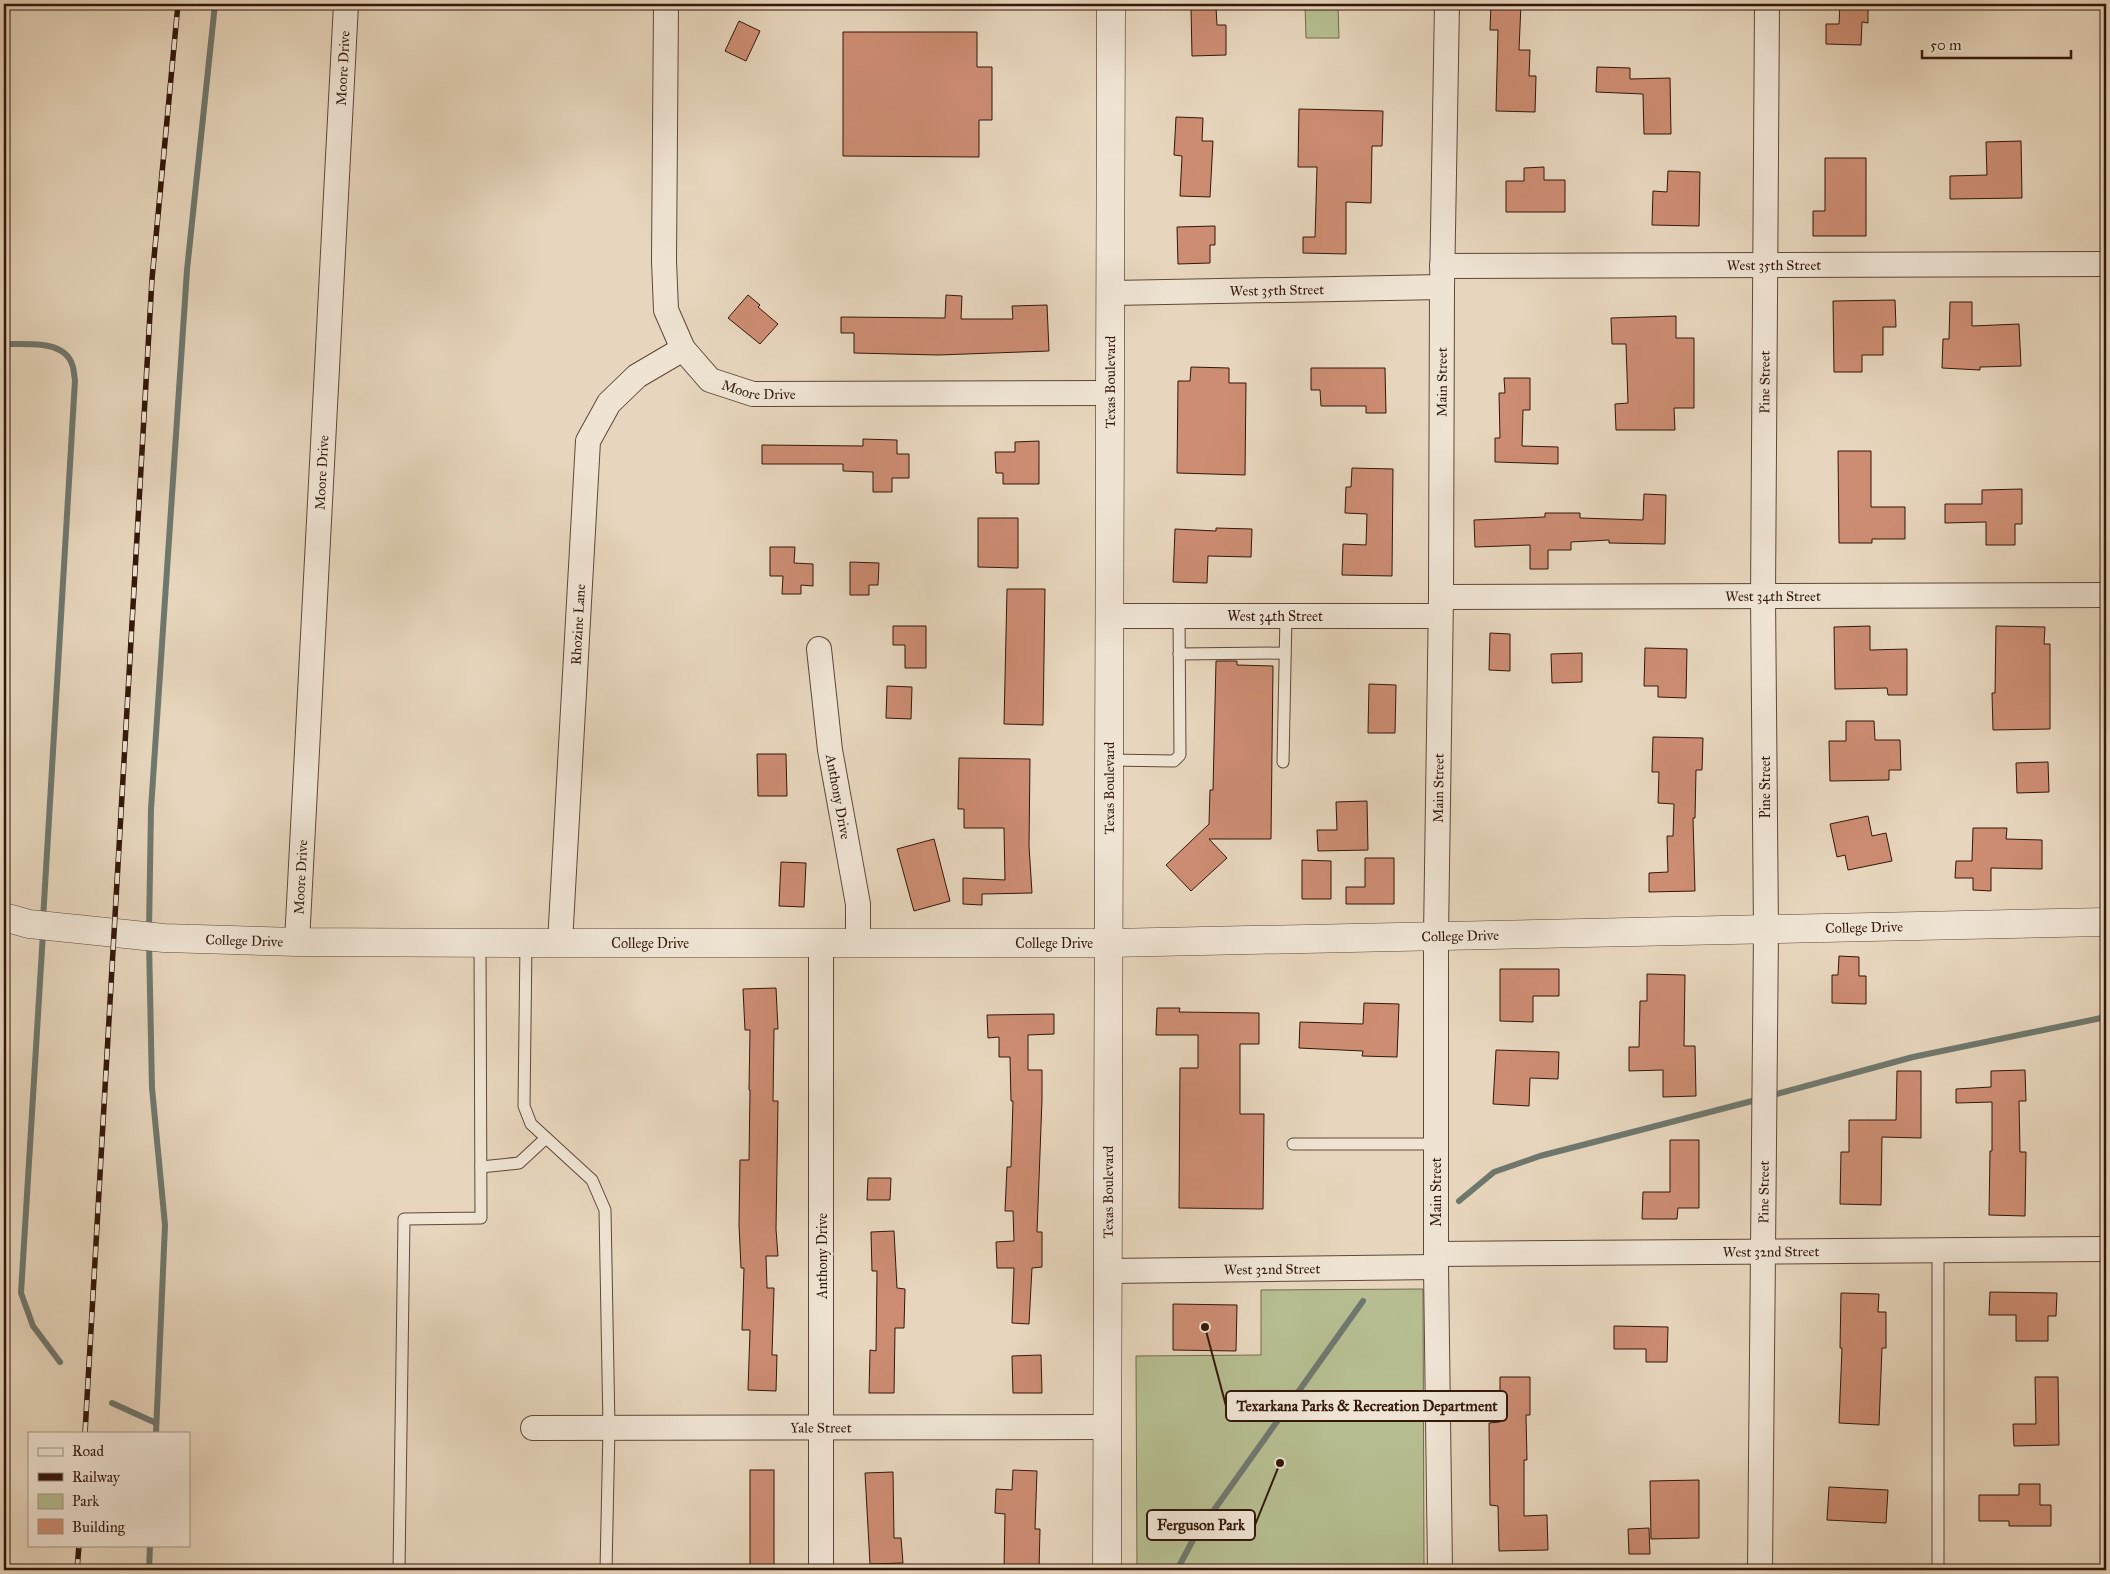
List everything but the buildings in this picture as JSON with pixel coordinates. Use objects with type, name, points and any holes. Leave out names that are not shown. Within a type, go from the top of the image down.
[{"type":"street","name":"Moore Drive","points":[[297,942],[346,4]]},
{"type":"street","name":"Moore Drive","points":[[666,4],[664,261],[666,310],[683,349],[710,380],[753,394],[1109,393]]},
{"type":"street","name":"Texas Boulevard","points":[[1106,1570],[1110,944],[1109,393],[1112,293],[1111,4]]},
{"type":"street","name":"Main Street","points":[[1440,1570],[1436,1261],[1436,936],[1442,276],[1447,4]]},
{"type":"street","name":"Pine Street","points":[[1760,1570],[1766,930],[1763,596],[1767,4]]},
{"type":"street","name":"West 35th Street","points":[[1112,293],[1442,276],[1765,265],[2106,264]]},
{"type":"street","name":"Rhozine Lane","points":[[560,943],[588,441],[609,403],[637,376],[683,349]]},
{"type":"street","name":"West 34th Street","points":[[1110,616],[1286,616],[1440,606],[1763,596],[2106,595]]},
{"type":"street","name":"Anthony Drive","points":[[819,649],[830,750],[858,904],[858,943]]},
{"type":"street","name":"College Drive","points":[[16,921],[164,938],[297,942],[1110,944],[2106,922]]},
{"type":"street","name":"Anthony Drive","points":[[821,942],[821,1570]]},
{"type":"street","name":"West 32nd Street","points":[[1108,1271],[1764,1252],[2106,1249]]},
{"type":"street","name":"Yale Street","points":[[533,1428],[1108,1427]]},
{"type":"lane","points":[[1110,760],[1174,761],[1180,755],[1179,616]]},
{"type":"lane","points":[[1283,762],[1286,616]]},
{"type":"lane","points":[[1179,654],[1285,653]]},
{"type":"lane","points":[[400,1570],[404,1219],[481,1218],[480,942]]},
{"type":"lane","points":[[526,943],[524,1106],[531,1124],[592,1180],[605,1210],[609,1428],[606,1570]]},
{"type":"lane","points":[[481,1167],[519,1163],[546,1138]]},
{"type":"lane","points":[[1293,1144],[1436,1144]]},
{"type":"lane","points":[[1938,1250],[1938,1570]]},
{"type":"green space","points":[[1305,4],[1338,4],[1339,38],[1306,38]]},
{"type":"green space","points":[[1423,1289],[1424,1570],[1137,1570],[1136,1356],[1261,1355],[1261,1290]]},
{"type":"waterway","points":[[149,930],[151,809],[187,270],[215,4]]},
{"type":"waterway","points":[[4,344],[42,345],[61,350],[72,364],[75,380],[43,920]]},
{"type":"waterway","points":[[43,933],[21,1293],[33,1326],[60,1362]]},
{"type":"waterway","points":[[149,942],[152,1088],[165,1225],[156,1432]]},
{"type":"waterway","points":[[1769,1096],[1913,1057],[2106,1017]]},
{"type":"waterway","points":[[1459,1201],[1494,1172],[1540,1156],[1760,1099]]},
{"type":"waterway","points":[[1177,1570],[1194,1538],[1363,1301]]},
{"type":"waterway","points":[[112,1403],[156,1423]]},
{"type":"waterway","points":[[149,1570],[150,1546]]},
{"type":"railway","points":[[85,1432],[152,279],[178,4]]},
{"type":"railway","points":[[77,1570],[79,1546]]},
{"type":"place","name":"Texarkana Parks & Recreation Department","points":[[1205,1327]]},
{"type":"place","name":"Ferguson Park","points":[[1280,1463]]}]
